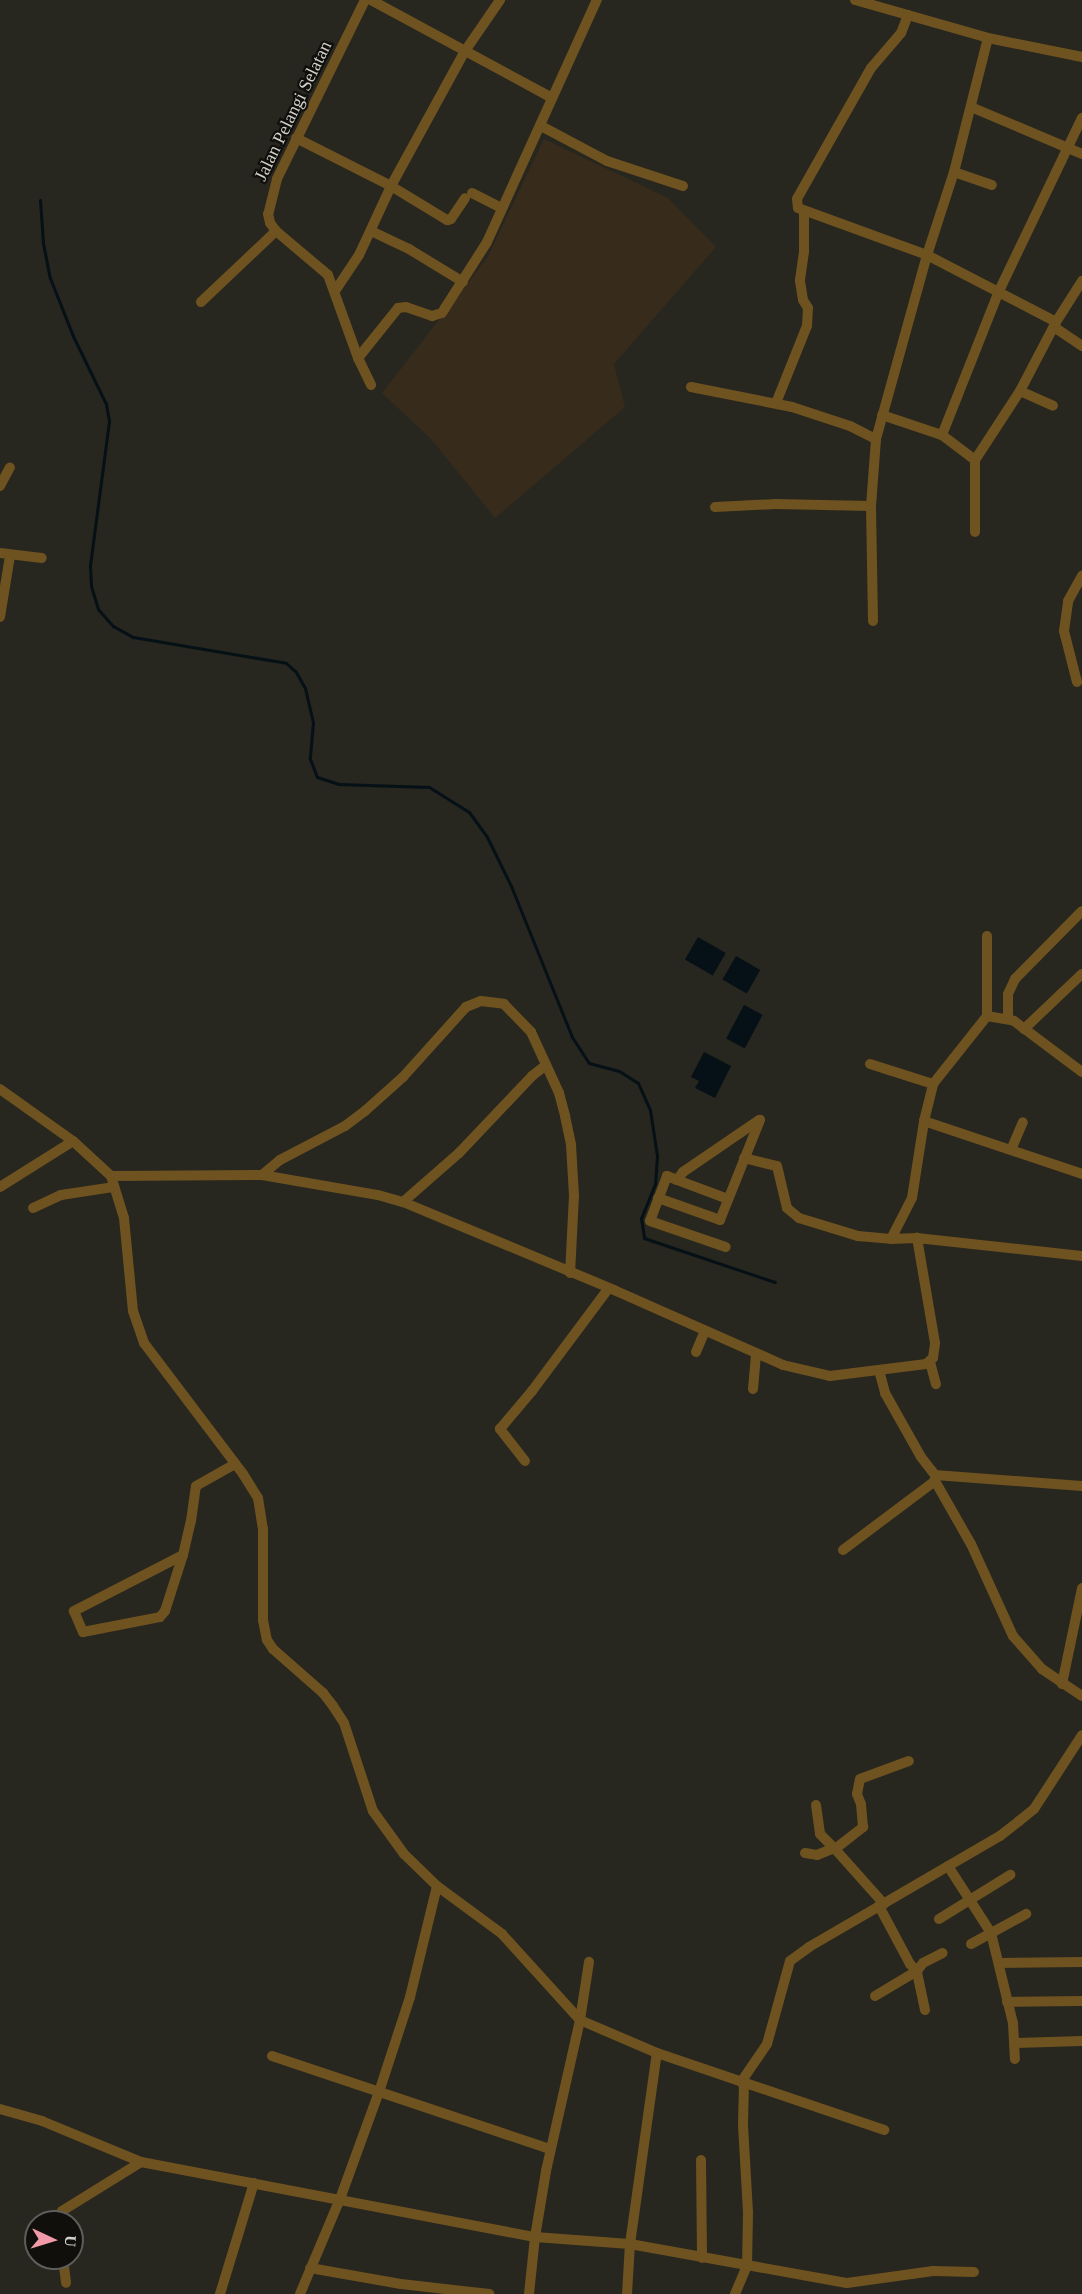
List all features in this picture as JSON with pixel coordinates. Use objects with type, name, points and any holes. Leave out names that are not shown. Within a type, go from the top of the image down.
[{"type":"street","name":"Jalan Pelangi Selatan","points":[[276,231],[270,223],[268,214],[271,194],[296,138],[365,0]]},
{"type":"street","points":[[371,0],[552,98]]},
{"type":"street","points":[[335,291],[350,272],[391,186],[465,51],[500,0]]},
{"type":"street","points":[[358,358],[398,308],[406,307],[432,316],[442,313],[487,242],[501,208],[542,126],[552,98],[597,0]]},
{"type":"street","points":[[855,0],[988,38],[1082,57]]},
{"type":"street","points":[[908,15],[901,33],[871,68],[797,199],[798,208],[927,255],[999,291],[1055,325],[1082,346]]},
{"type":"street","points":[[873,621],[871,506],[876,439],[927,255],[954,172],[988,38]]},
{"type":"street","points":[[971,106],[1082,154]]},
{"type":"street","points":[[942,435],[999,291],[1070,148],[1082,118]]},
{"type":"street","points":[[542,126],[607,161],[683,186]]},
{"type":"street","points":[[296,138],[391,186],[448,220],[468,195],[501,208]]},
{"type":"street","points":[[954,172],[992,185]]},
{"type":"street","points":[[776,403],[807,326],[808,308],[803,300],[800,280],[804,252],[802,242],[804,211]]},
{"type":"street","points":[[201,302],[276,231],[318,264],[328,275],[358,358],[371,385]]},
{"type":"street","points":[[371,231],[409,249],[462,282]]},
{"type":"street","points":[[975,532],[975,460],[1020,391],[1055,325],[1082,281]]},
{"type":"street","points":[[691,387],[776,403],[850,426],[876,439]]},
{"type":"street","points":[[1020,391],[1033,394],[1053,406]]},
{"type":"street","points":[[882,415],[942,435],[975,460]]},
{"type":"street","points":[[0,486],[10,467]]},
{"type":"street","points":[[715,507],[776,504],[871,506]]},
{"type":"street","points":[[0,617],[5,554],[42,558]]},
{"type":"street","points":[[1077,682],[1064,631],[1068,601],[1081,578]]},
{"type":"street","points":[[1008,1019],[1008,994],[1015,979],[1082,911]]},
{"type":"street","points":[[891,1239],[912,1197],[924,1120],[933,1084],[987,1016],[987,936]]},
{"type":"street","points":[[1024,1029],[1082,974]]},
{"type":"street","points":[[262,1175],[280,1160],[345,1126],[365,1112],[403,1077],[466,1007],[474,1002],[498,1002],[517,1015],[531,1032],[559,1093],[571,1145],[574,1195],[570,1273]]},
{"type":"street","points":[[987,1016],[1008,1019],[1082,1072]]},
{"type":"street","points":[[870,1064],[933,1084]]},
{"type":"street","points":[[403,1202],[459,1153],[532,1076],[546,1065]]},
{"type":"street","points":[[0,1089],[74,1141],[111,1176],[124,1218],[133,1311],[144,1344],[254,1488],[261,1510],[263,1620],[267,1640],[273,1649],[323,1693],[344,1723],[368,1800],[376,1817],[404,1854],[437,1886],[502,1934],[580,2020],[657,2053],[884,2130]]},
{"type":"street","points":[[658,1198],[720,1220],[760,1120],[683,1172],[677,1180]]},
{"type":"street","points":[[924,1120],[1082,1174]]},
{"type":"street","points":[[1011,1150],[1023,1122]]},
{"type":"street","points":[[0,1186],[74,1141]]},
{"type":"street","points":[[744,1158],[777,1166],[784,1199],[791,1214],[858,1236],[891,1239],[917,1238],[1082,1256]]},
{"type":"street","points":[[111,1176],[262,1175],[359,1191],[403,1202],[611,1289],[756,1353],[817,1375],[844,1376],[930,1362]]},
{"type":"street","points":[[726,1247],[650,1221],[667,1176],[728,1199]]},
{"type":"street","points":[[33,1208],[61,1195],[114,1187]]},
{"type":"street","points":[[917,1238],[935,1343],[933,1358],[930,1362],[936,1384]]},
{"type":"street","points":[[525,1461],[501,1434],[502,1424],[532,1391],[611,1289]]},
{"type":"street","points":[[696,1353],[705,1331]]},
{"type":"street","points":[[753,1389],[756,1353]]},
{"type":"street","points":[[879,1370],[885,1393],[971,1544],[1013,1636],[1042,1669],[1082,1696]]},
{"type":"street","points":[[183,1555],[74,1611],[83,1632],[160,1617],[165,1611],[183,1555],[192,1521],[196,1486],[235,1464]]},
{"type":"street","points":[[843,1550],[935,1478],[1082,1486]]},
{"type":"street","points":[[1062,1684],[1082,1588]]},
{"type":"street","points":[[735,2294],[747,2266],[748,2212],[742,2083],[767,2044],[790,1961],[1000,1836],[1034,1809],[1082,1736]]},
{"type":"street","points":[[804,1852],[817,1855],[835,1848],[863,1827],[861,1804],[857,1794],[860,1779],[909,1761]]},
{"type":"street","points":[[816,1805],[820,1834],[835,1848],[882,1905],[910,1964],[917,1971],[926,2010]]},
{"type":"street","points":[[948,1866],[991,1933],[1013,2023],[1015,2059]]},
{"type":"street","points":[[939,1919],[1010,1875]]},
{"type":"street","points":[[300,2294],[340,2199],[379,2092],[410,1997],[437,1886]]},
{"type":"street","points":[[970,1944],[1026,1914]]},
{"type":"street","points":[[875,1996],[943,1953]]},
{"type":"street","points":[[529,2294],[535,2236],[550,2149],[580,2020],[588,1962]]},
{"type":"street","points":[[999,1963],[1082,1962]]},
{"type":"street","points":[[1007,2002],[1082,2001]]},
{"type":"street","points":[[1014,2043],[1082,2041]]},
{"type":"street","points":[[627,2294],[630,2244],[657,2053]]},
{"type":"street","points":[[272,2056],[550,2149]]},
{"type":"street","points":[[0,2109],[42,2121],[141,2162],[535,2236],[630,2244],[847,2283],[933,2271],[974,2272]]},
{"type":"street","points":[[700,2160],[702,2258]]},
{"type":"street","points":[[64,2210],[141,2162]]},
{"type":"street","points":[[220,2294],[254,2183]]},
{"type":"street","points":[[310,2268],[400,2289],[489,2294]]},
{"type":"street","points":[[64,2270],[66,2283]]},
{"type":"shaded area","points":[[544,139],[668,198],[716,247],[614,364],[625,407],[495,518],[431,439],[382,393],[487,258]]},
{"type":"shaded area","points":[[698,937],[726,953],[713,976],[685,960]]},
{"type":"shaded area","points":[[736,956],[760,970],[747,993],[722,979]]},
{"type":"shaded area","points":[[744,1005],[763,1015],[745,1048],[726,1039]]},
{"type":"shaded area","points":[[704,1052],[731,1066],[715,1098],[695,1088],[699,1081],[691,1077]]},
{"type":"waterway","points":[[40,200],[43,243],[50,278],[73,336],[106,404],[109,421],[90,566],[91,586],[98,609],[113,626],[133,637],[286,663],[296,672],[305,688],[313,722],[310,759],[317,777],[338,784],[429,787],[469,812],[487,837],[511,886],[572,1037],[589,1063],[619,1071],[638,1083],[650,1110],[657,1156],[655,1184],[641,1218],[644,1238],[775,1282]]}]
